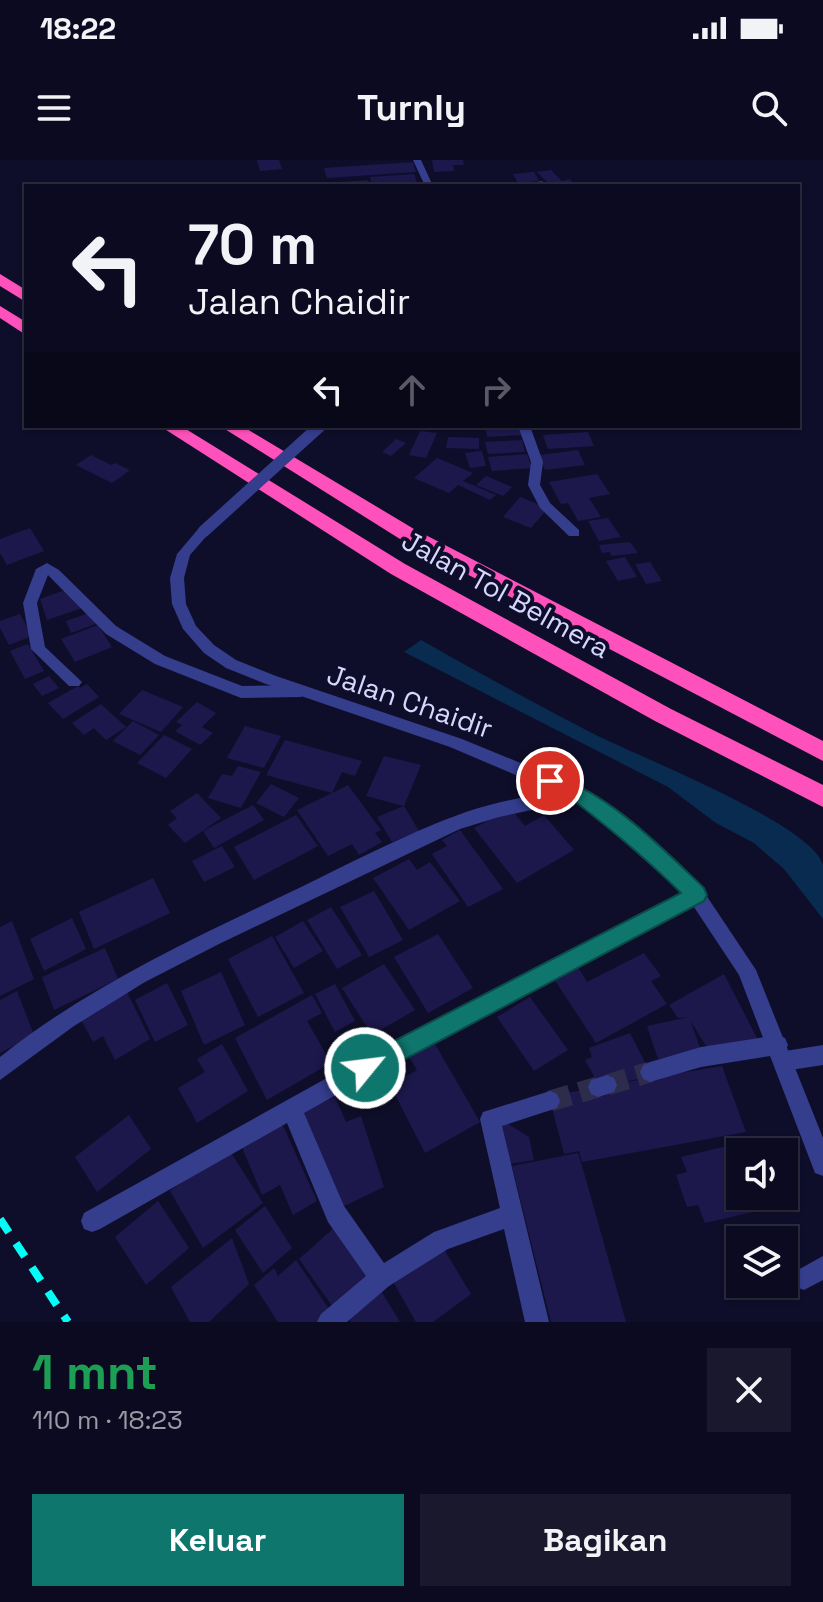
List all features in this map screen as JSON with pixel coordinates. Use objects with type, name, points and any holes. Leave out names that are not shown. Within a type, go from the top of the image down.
[{"type":"highway","points":[[0,279],[24,296]]},
{"type":"highway","points":[[0,311],[24,329]]},
{"type":"highway","name":"Jalan Tol Belmera","points":[[172,428],[398,569],[663,715],[823,797]]},
{"type":"highway","name":"Jalan Tol Belmera","points":[[232,428],[407,534],[823,752]]},
{"type":"street","points":[[417,160],[428,184]]},
{"type":"street","name":"Jalan Chaidir","points":[[318,428],[204,531],[184,554],[177,578],[179,604],[190,629],[209,649],[231,664],[456,743],[578,794],[646,846],[696,895],[747,970],[823,1165]]},
{"type":"street","points":[[525,428],[539,471],[534,485],[537,494],[574,533]]},
{"type":"street","points":[[74,682],[38,649],[30,603],[43,569],[54,573],[111,630],[160,660],[241,692],[301,691]]},
{"type":"street","points":[[0,1070],[28,1046],[111,989],[210,939],[456,824],[510,806],[578,794]]},
{"type":"street","points":[[92,1221],[413,1041],[696,895]]},
{"type":"street","points":[[650,1072],[701,1057],[781,1053],[823,1055]]},
{"type":"street","points":[[537,1322],[490,1119],[550,1101]]},
{"type":"street","points":[[292,1109],[336,1214],[381,1278]]},
{"type":"street","points":[[329,1322],[381,1278],[442,1240],[512,1215]]},
{"type":"water","points":[[421,640],[592,733],[719,792],[788,830],[811,848],[823,865],[823,919],[784,869],[754,843],[716,823],[668,787],[404,652]]},
{"type":"building","points":[[257,160],[279,160],[282,169],[260,171]]},
{"type":"building","points":[[432,160],[463,160],[464,165],[453,165],[454,171],[434,172]]},
{"type":"building","points":[[413,162],[416,172],[327,178],[324,168]]},
{"type":"building","points":[[551,170],[562,181],[570,179],[575,184],[549,184],[537,172]]},
{"type":"building","points":[[534,172],[539,181],[518,183],[513,174]]},
{"type":"building","points":[[414,174],[417,182],[372,184],[370,177]]},
{"type":"building","points":[[368,180],[369,184],[340,184]]},
{"type":"building","points":[[485,428],[521,428],[523,435],[487,437]]},
{"type":"building","points":[[420,431],[437,433],[426,458],[409,455]]},
{"type":"building","points":[[588,432],[594,446],[548,449],[543,435]]},
{"type":"building","points":[[448,437],[479,438],[479,449],[446,448]]},
{"type":"building","points":[[396,439],[406,443],[391,456],[382,452]]},
{"type":"building","points":[[522,440],[525,452],[488,454],[485,442]]},
{"type":"building","points":[[578,450],[585,465],[545,470],[539,455]]},
{"type":"building","points":[[482,451],[486,466],[470,468],[465,453]]},
{"type":"building","points":[[527,454],[532,468],[492,471],[488,457]]},
{"type":"building","points":[[91,455],[130,470],[112,483],[76,465]]},
{"type":"building","points":[[437,458],[473,473],[463,481],[496,495],[490,500],[458,485],[449,493],[414,478]]},
{"type":"building","points":[[597,474],[610,494],[589,498],[601,517],[578,521],[568,503],[561,504],[549,482]]},
{"type":"building","points":[[486,476],[512,487],[503,496],[476,485]]},
{"type":"building","points":[[520,497],[548,508],[531,528],[503,517]]},
{"type":"building","points":[[608,518],[621,537],[599,541],[588,521]]},
{"type":"building","points":[[30,528],[44,551],[7,565],[0,553],[0,539]]},
{"type":"building","points":[[630,542],[638,553],[611,556],[610,552],[602,553],[599,545]]},
{"type":"building","points":[[625,557],[637,577],[618,581],[606,561]]},
{"type":"building","points":[[650,562],[662,581],[646,584],[635,564]]},
{"type":"building","points":[[68,589],[82,608],[47,620],[40,599]]},
{"type":"building","points":[[92,612],[98,623],[71,633],[66,621]]},
{"type":"building","points":[[20,614],[32,636],[9,645],[0,628],[0,621]]},
{"type":"building","points":[[98,625],[112,647],[75,662],[61,639]]},
{"type":"building","points":[[28,644],[44,671],[25,679],[10,651]]},
{"type":"building","points":[[49,676],[59,688],[42,696],[33,684]]},
{"type":"building","points":[[87,684],[99,697],[63,719],[48,703],[78,686]]},
{"type":"building","points":[[142,690],[183,707],[161,732],[119,714]]},
{"type":"building","points":[[197,702],[216,713],[202,727],[213,733],[200,745],[175,731],[182,725],[176,722]]},
{"type":"building","points":[[101,704],[126,727],[106,740],[94,728],[84,735],[72,723]]},
{"type":"building","points":[[133,721],[159,735],[140,755],[113,741]]},
{"type":"building","points":[[245,726],[281,736],[264,768],[227,758]]},
{"type":"building","points":[[164,735],[192,749],[166,778],[137,763]]},
{"type":"building","points":[[285,740],[362,761],[355,776],[342,772],[332,793],[266,775]]},
{"type":"building","points":[[384,756],[421,765],[404,806],[366,796]]},
{"type":"building","points":[[238,766],[261,772],[241,808],[208,798],[222,774],[232,776]]},
{"type":"building","points":[[271,784],[299,798],[284,817],[256,803]]},
{"type":"building","points":[[348,785],[381,830],[375,833],[382,842],[359,855],[352,844],[328,856],[297,810]]},
{"type":"building","points":[[197,793],[221,818],[185,843],[168,825],[177,818],[170,811]]},
{"type":"building","points":[[253,805],[264,820],[214,848],[203,831]]},
{"type":"building","points":[[404,806],[419,831],[392,842],[377,817]]},
{"type":"building","points":[[511,809],[525,826],[544,815],[574,850],[517,883],[474,828]]},
{"type":"building","points":[[296,815],[318,846],[254,880],[234,847]]},
{"type":"building","points":[[460,830],[503,889],[468,907],[432,854],[447,846],[442,840]]},
{"type":"building","points":[[222,846],[235,867],[204,882],[192,861]]},
{"type":"building","points":[[409,859],[417,870],[430,862],[460,901],[409,930],[373,878]]},
{"type":"building","points":[[153,878],[170,913],[94,949],[79,912]]},
{"type":"building","points":[[374,891],[403,940],[369,957],[340,907]]},
{"type":"building","points":[[331,907],[362,955],[337,969],[307,920]]},
{"type":"building","points":[[72,918],[86,949],[44,971],[30,939]]},
{"type":"building","points":[[12,921],[34,979],[0,996],[0,927]]},
{"type":"building","points":[[303,921],[323,951],[294,968],[275,937]]},
{"type":"building","points":[[438,934],[473,988],[428,1013],[394,957]]},
{"type":"building","points":[[272,936],[304,993],[258,1017],[228,959]]},
{"type":"building","points":[[105,948],[118,979],[54,1010],[42,977]]},
{"type":"building","points":[[644,953],[661,976],[651,981],[667,1004],[596,1043],[554,979],[578,967],[587,982]]},
{"type":"building","points":[[384,964],[415,1010],[372,1035],[342,988]]},
{"type":"building","points":[[221,972],[245,1025],[204,1045],[181,991]]},
{"type":"building","points":[[724,974],[758,1040],[711,1054],[690,1020],[701,1050],[658,1059],[647,1026],[689,1017],[678,1018],[669,1005]]},
{"type":"building","points":[[167,983],[188,1025],[155,1042],[135,1000]]},
{"type":"building","points":[[335,984],[355,1021],[335,1032],[315,994]]},
{"type":"building","points":[[126,990],[150,1039],[115,1060],[103,1036],[93,1042],[80,1018]]},
{"type":"building","points":[[17,991],[34,1035],[0,1053],[0,1000]]},
{"type":"building","points":[[312,995],[322,1013],[307,1021],[331,1063],[267,1100],[235,1038]]},
{"type":"building","points":[[530,997],[568,1050],[534,1071],[497,1017]]},
{"type":"building","points":[[630,1033],[652,1076],[615,1084],[722,1066],[746,1132],[582,1162],[579,1151],[564,1154],[549,1096],[600,1087],[585,1060],[592,1057],[589,1048]]},
{"type":"building","points":[[222,1044],[248,1091],[197,1123],[178,1088],[205,1072],[197,1059]]},
{"type":"building","points":[[435,1044],[480,1122],[425,1153],[390,1085],[417,1070],[409,1057]]},
{"type":"building","points":[[335,1097],[346,1122],[361,1116],[384,1187],[336,1210],[297,1113]]},
{"type":"building","points":[[491,1113],[529,1137],[534,1160],[504,1165]]},
{"type":"building","points":[[129,1115],[151,1149],[97,1192],[75,1157]]},
{"type":"building","points":[[280,1119],[317,1201],[293,1215],[280,1185],[262,1195],[239,1140]]},
{"type":"building","points":[[726,1146],[726,1210],[761,1210],[705,1223],[698,1205],[687,1207],[676,1175],[687,1172],[681,1157]]},
{"type":"building","points":[[228,1148],[263,1203],[203,1248],[170,1191]]},
{"type":"building","points":[[578,1153],[626,1322],[551,1322],[512,1166]]},
{"type":"building","points":[[158,1201],[189,1248],[146,1285],[115,1237]]},
{"type":"building","points":[[265,1206],[292,1248],[263,1273],[235,1230]]},
{"type":"building","points":[[336,1226],[374,1278],[337,1313],[299,1259]]},
{"type":"building","points":[[232,1238],[249,1284],[209,1322],[190,1322],[171,1287]]},
{"type":"building","points":[[440,1243],[471,1294],[433,1322],[416,1322],[391,1278]]},
{"type":"building","points":[[296,1260],[331,1312],[320,1322],[278,1322],[254,1285],[274,1268],[278,1276]]},
{"type":"building","points":[[378,1286],[400,1322],[351,1322],[345,1312]]},
{"type":"tunnel","points":[[607,1085],[650,1072]]},
{"type":"tunnel","points":[[550,1101],[598,1087]]},
{"type":"railway","points":[[0,1219],[68,1322]]},
{"type":"route","points":[[365,1068],[696,895],[646,846],[578,794],[550,781]]}]
